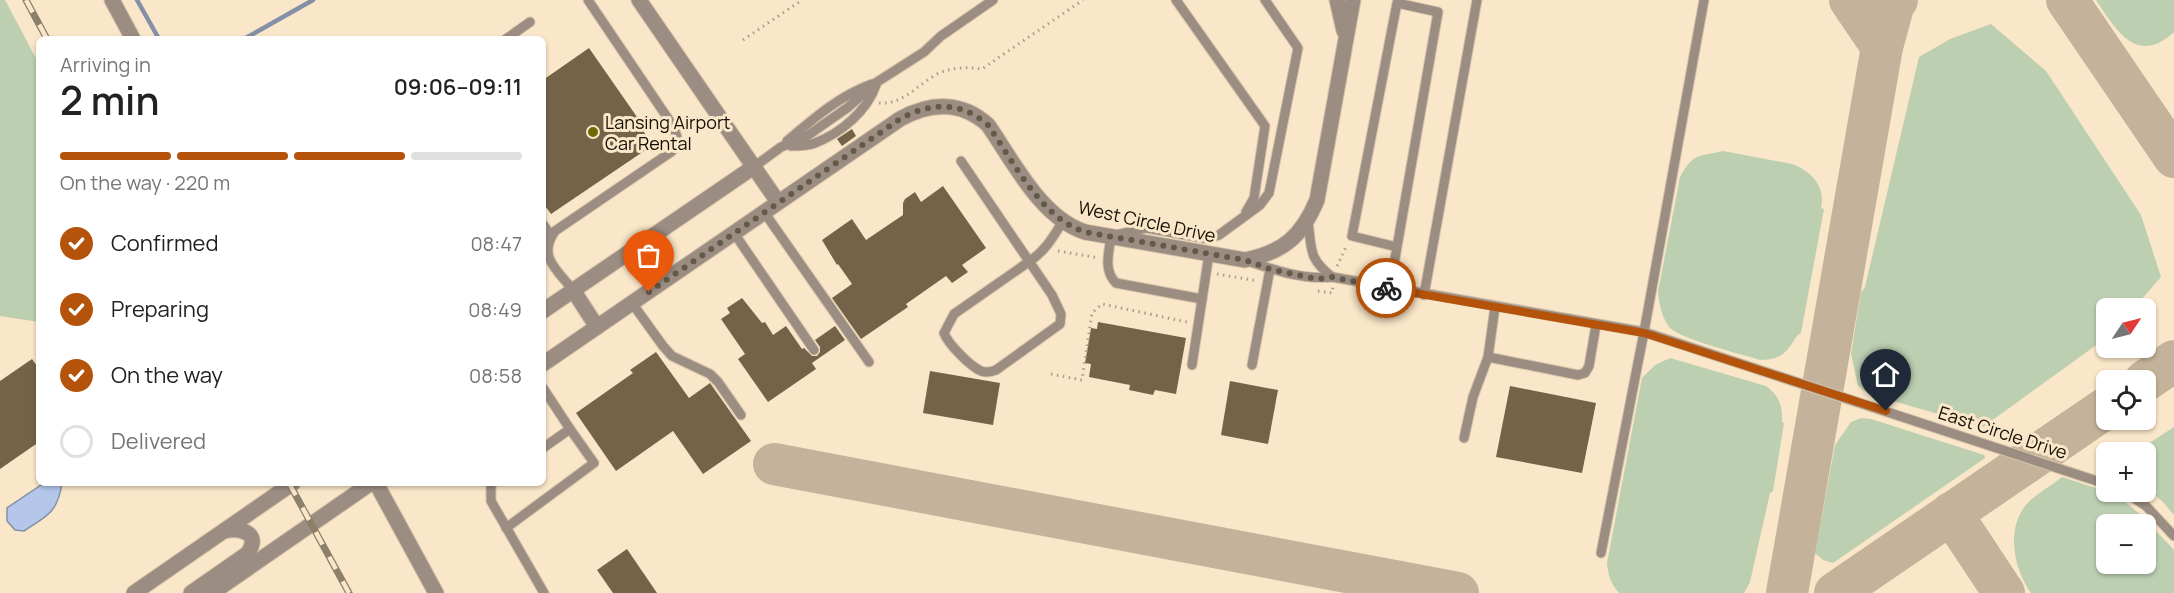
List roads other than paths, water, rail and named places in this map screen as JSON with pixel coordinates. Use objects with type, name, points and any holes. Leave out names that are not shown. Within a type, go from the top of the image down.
[{"type":"street","points":[[112,0],[131,36]]},
{"type":"street","points":[[639,0],[778,202]]},
{"type":"street","points":[[1337,0],[1346,37]]},
{"type":"street","name":"West Circle Drive","points":[[546,362],[900,119],[915,111],[933,106],[948,106],[978,116],[988,125],[1042,202],[1069,227],[1085,232],[1245,260],[1261,257],[1278,249],[1296,236],[1308,221],[1317,200],[1353,0]]},
{"type":"street","points":[[546,309],[755,166]]},
{"type":"street","points":[[573,290],[597,327]]},
{"type":"street","points":[[134,593],[289,486]]},
{"type":"street","points":[[212,593],[367,486]]},
{"type":"street","points":[[378,486],[436,593]]},
{"type":"street","points":[[190,593],[247,554],[252,546],[248,533],[242,530],[222,532]]},
{"type":"lane","points":[[573,290],[551,262],[547,249],[551,236],[555,231],[671,152],[676,147],[678,138],[669,120],[588,0]]},
{"type":"lane","points":[[755,166],[781,147],[807,136],[847,108],[877,82],[924,52],[941,36],[993,0]]},
{"type":"lane","points":[[1176,0],[1265,126],[1254,198],[1242,218]]},
{"type":"lane","points":[[1197,298],[1116,283],[1110,277],[1107,268],[1111,236],[1146,228],[1208,239],[1219,235],[1260,205],[1269,193],[1298,48],[1265,0]]},
{"type":"lane","points":[[1424,295],[1477,0]]},
{"type":"lane","points":[[1601,553],[1644,333],[1704,0]]},
{"type":"lane","points":[[1390,288],[1438,12],[1397,3],[1352,236],[1397,247]]},
{"type":"lane","points":[[510,36],[530,22]]},
{"type":"lane","points":[[961,161],[1030,261],[1061,314],[1060,324],[996,370],[989,373],[981,371],[947,341],[944,333],[947,326],[954,314],[1030,261],[1049,246],[1063,221]]},
{"type":"lane","points":[[764,213],[869,362]]},
{"type":"lane","points":[[1308,221],[1312,252],[1317,265],[1332,277]]},
{"type":"lane","points":[[546,228],[551,236]]},
{"type":"lane","points":[[734,233],[814,350]]},
{"type":"lane","points":[[1191,365],[1197,298],[1209,254]]},
{"type":"lane","name":"East Circle Drive","points":[[1245,260],[1270,269],[1317,279],[1332,277],[1644,333],[2096,481]]},
{"type":"lane","points":[[1252,365],[1270,269]]},
{"type":"lane","points":[[632,303],[672,356],[710,374],[741,415]]},
{"type":"lane","points":[[1464,438],[1473,397],[1488,357],[1495,307]]},
{"type":"lane","points":[[1488,357],[1578,375],[1585,373],[1589,366],[1596,325]]},
{"type":"lane","points":[[506,528],[594,463],[546,393]]},
{"type":"lane","points":[[546,446],[570,429]]},
{"type":"lane","points":[[491,486],[491,501],[544,593]]},
{"type":"lane","points":[[2140,502],[2174,536]]},
{"type":"water","points":[[40,486],[61,486],[58,501],[50,512],[24,531],[15,530],[7,521],[7,508]]},
{"type":"waterway","points":[[137,0],[157,36]]},
{"type":"waterway","points":[[249,36],[313,0]]},
{"type":"railway","points":[[26,0],[45,36]]},
{"type":"railway","points":[[291,486],[349,593]]},
{"type":"place","name":"Lansing Airport Car Rental","points":[[593,132]]}]
